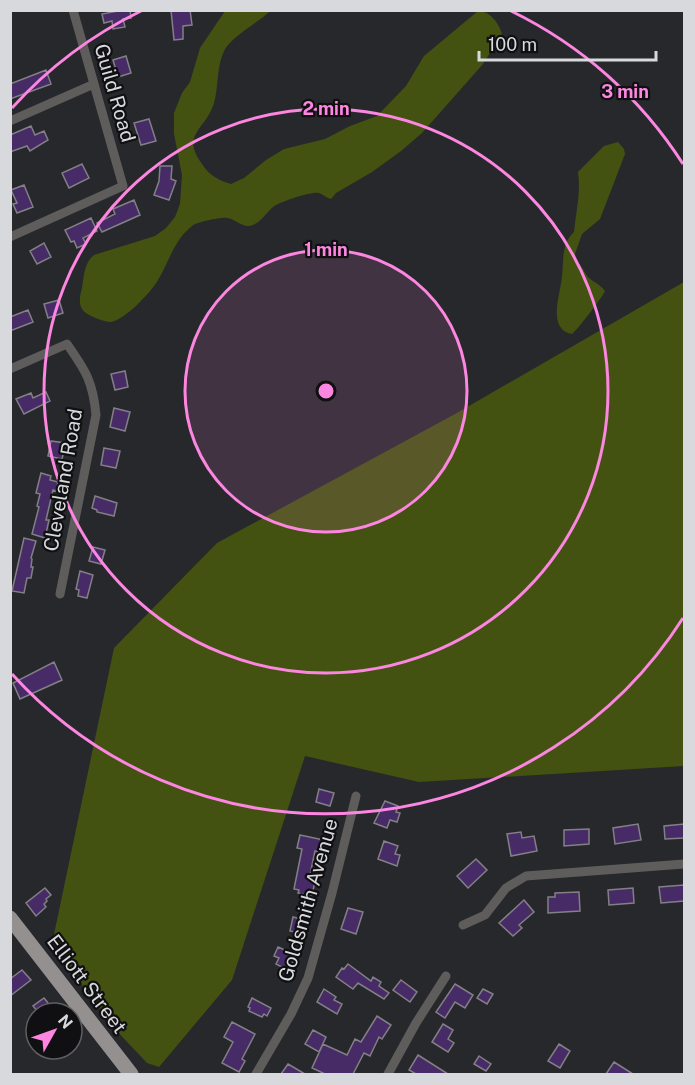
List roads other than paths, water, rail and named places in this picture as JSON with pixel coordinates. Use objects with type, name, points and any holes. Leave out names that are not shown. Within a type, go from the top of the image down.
[{"type":"main road","name":"Elliott Street","points":[[10,918],[129,1074]]},
{"type":"street","name":"Guild Road","points":[[10,237],[123,186],[73,10]]},
{"type":"street","points":[[10,121],[94,84]]},
{"type":"street","name":"Cleveland Road","points":[[10,369],[67,344],[87,373],[93,391],[96,415],[60,594]]},
{"type":"street","name":"Goldsmith Avenue","points":[[256,1074],[291,1014],[308,978],[356,796]]},
{"type":"street","points":[[463,925],[485,915],[506,888],[526,876],[684,864]]},
{"type":"street","points":[[388,1074],[416,1023],[446,976]]}]
